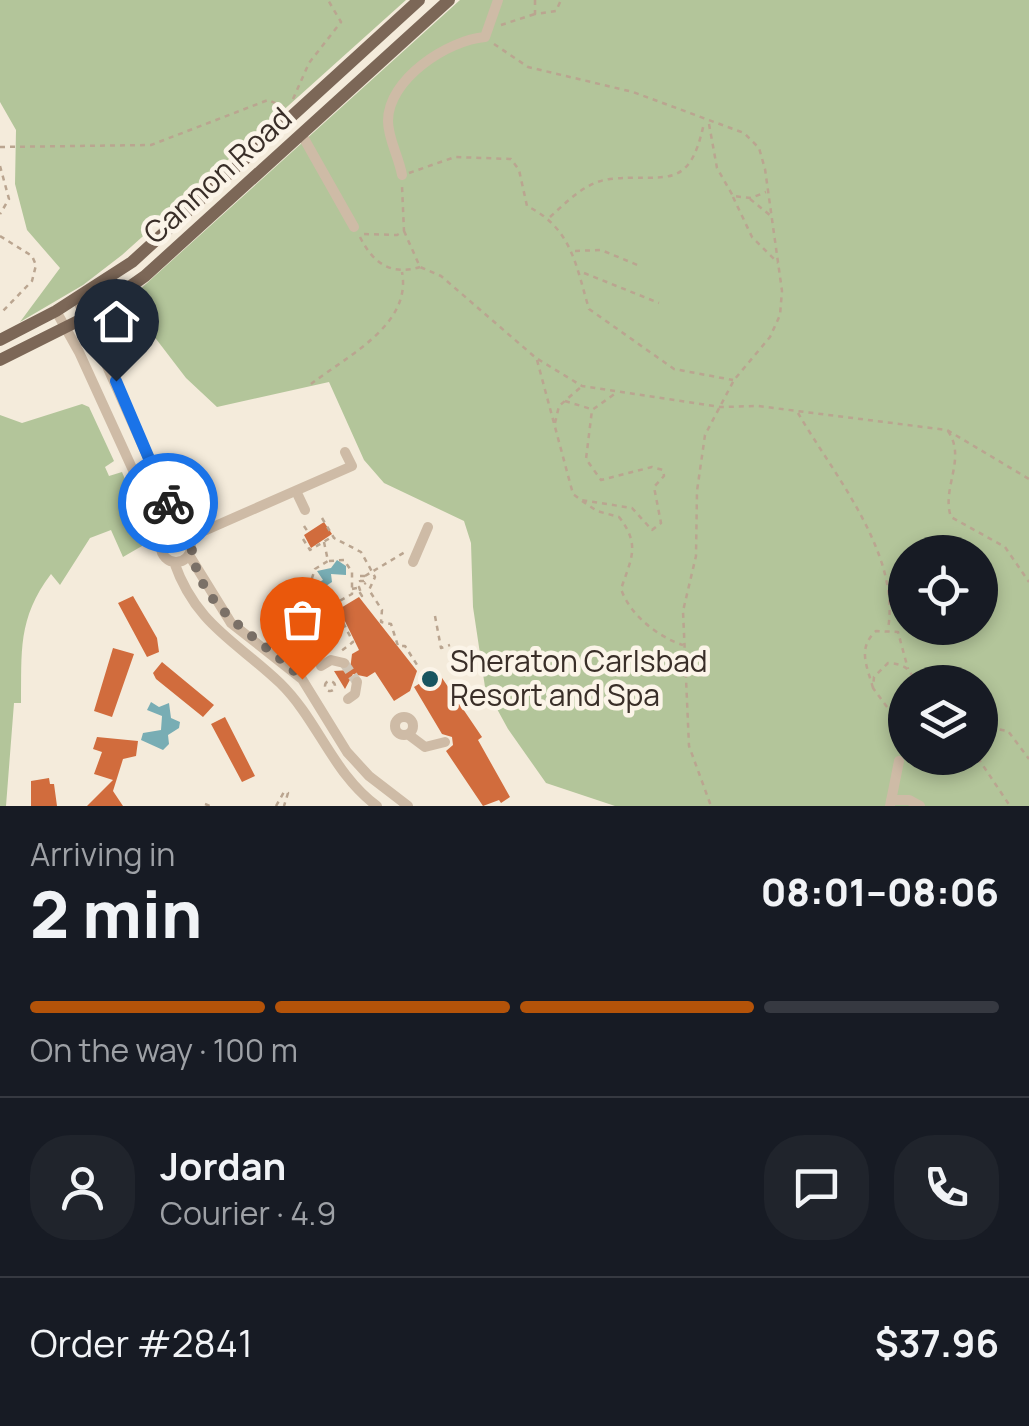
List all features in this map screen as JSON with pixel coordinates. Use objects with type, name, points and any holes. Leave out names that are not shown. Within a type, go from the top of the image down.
[{"type":"main road","name":"Cannon Road","points":[[0,340],[56,312],[146,250],[290,111],[419,0]]},
{"type":"main road","name":"Cannon Road","points":[[0,360],[66,329],[145,276],[449,0]]},
{"type":"street","points":[[402,175],[388,125],[395,96],[430,60],[488,32],[498,0]]},
{"type":"street","points":[[302,135],[354,227]]},
{"type":"street","points":[[77,298],[185,535],[189,555],[222,611],[231,623],[292,669],[326,712],[347,752],[369,776],[408,806]]},
{"type":"street","points":[[56,312],[164,538],[162,552],[174,562],[181,584],[208,622],[278,682],[302,709],[328,753],[377,806]]},
{"type":"street","points":[[164,538],[185,535],[352,466],[345,452]]},
{"type":"street","points":[[128,461],[146,453]]},
{"type":"street","points":[[296,490],[305,510]]},
{"type":"street","points":[[411,559],[428,527]]},
{"type":"street","points":[[174,562],[189,555]]},
{"type":"street","points":[[208,622],[222,611]]},
{"type":"street","points":[[321,666],[331,660],[344,663]]},
{"type":"street","points":[[278,682],[292,669]]},
{"type":"street","points":[[348,699],[355,694],[357,682]]},
{"type":"street","points":[[409,735],[425,746],[445,742]]},
{"type":"street","points":[[895,775],[890,803],[909,800],[920,806]]},
{"type":"path","points":[[0,147],[151,145],[268,100],[290,111],[309,63],[342,22],[328,0]]},
{"type":"path","points":[[535,0],[535,14]]},
{"type":"path","points":[[561,0],[556,10],[488,32],[528,67],[633,92],[753,140],[762,158],[768,190],[782,291],[777,326],[734,380],[701,453],[696,556],[683,611],[690,746],[711,806]]},
{"type":"path","points":[[706,122],[718,168],[752,237],[778,263]]},
{"type":"path","points":[[548,219],[584,188],[596,183],[672,178],[686,169],[695,155],[706,122]]},
{"type":"path","points":[[420,267],[404,231],[402,175],[455,157],[493,155],[511,159],[518,170],[527,206],[548,219],[574,251],[588,309],[626,339],[674,368],[734,380]]},
{"type":"path","points":[[0,166],[9,199],[0,214]]},
{"type":"path","points":[[733,196],[762,196],[768,190]]},
{"type":"path","points":[[748,198],[772,217]]},
{"type":"path","points":[[354,227],[364,234],[383,236],[404,231]]},
{"type":"path","points":[[354,227],[379,264],[402,272],[420,267],[441,276],[536,358],[582,386],[720,407],[797,411],[947,430],[1029,479]]},
{"type":"path","points":[[0,236],[32,256],[36,264],[32,282],[0,314]]},
{"type":"path","points":[[574,251],[601,250],[640,266]]},
{"type":"path","points":[[310,384],[398,313],[406,293],[402,272]]},
{"type":"path","points":[[582,273],[660,302]]},
{"type":"path","points":[[536,358],[564,450],[568,486],[597,511],[619,517],[632,538],[634,560],[621,588],[630,609],[668,640],[686,646]]},
{"type":"path","points":[[554,425],[565,401],[582,386]]},
{"type":"path","points":[[581,500],[632,508],[652,530],[661,523],[654,487],[664,476],[663,470],[652,467],[601,480],[586,459],[592,410],[616,392]]},
{"type":"path","points":[[565,401],[592,410]]},
{"type":"path","points":[[797,411],[877,554],[888,592]]},
{"type":"path","points":[[947,430],[956,454],[947,507],[950,517],[1005,548],[1029,582]]},
{"type":"path","points":[[322,518],[334,538],[357,547],[373,571],[375,581],[370,590]]},
{"type":"path","points":[[304,526],[308,532]]},
{"type":"path","points":[[303,539],[310,550],[330,538]]},
{"type":"path","points":[[324,542],[328,561]]},
{"type":"path","points":[[352,589],[356,588],[362,596],[359,587],[373,571],[406,551],[411,559]]},
{"type":"path","points":[[344,560],[352,580],[352,594],[329,606],[320,618],[308,619],[293,608],[292,592],[309,588],[315,569],[328,561],[344,560]]},
{"type":"path","points":[[352,580],[363,580]]},
{"type":"path","points":[[363,580],[382,610],[381,622],[391,624],[398,646],[404,646],[418,668]]},
{"type":"path","points":[[293,602],[310,609]]},
{"type":"path","points":[[334,606],[353,642],[341,651]]},
{"type":"path","points":[[435,616],[441,648],[450,645]]},
{"type":"path","points":[[334,626],[340,622]]},
{"type":"path","points":[[888,629],[866,640],[864,651],[874,688],[888,707]]},
{"type":"path","points":[[874,688],[874,678],[888,664],[893,665]]},
{"type":"path","points":[[334,683],[340,679]]},
{"type":"path","points":[[998,729],[1008,731],[1029,759]]},
{"type":"path","points":[[989,775],[1010,806]]},
{"type":"path","points":[[276,806],[284,792],[288,794],[284,806]]},
{"type":"green space","points":[[0,0],[406,0],[122,255],[83,285],[20,322],[60,268],[27,230],[15,184],[16,130],[0,102]]},
{"type":"green space","points":[[460,0],[1029,0],[1029,806],[615,806],[546,783],[508,729],[485,687],[473,607],[471,543],[464,521],[384,483],[364,460],[329,382],[217,407],[186,378],[150,331],[121,342],[129,316],[126,302]]},
{"type":"green space","points":[[82,404],[89,407],[114,461],[105,467],[109,476],[122,472],[147,532],[142,546],[123,557],[111,530],[90,538],[60,585],[51,574],[40,590],[24,636],[21,703],[14,703],[6,806],[0,806],[0,415],[22,423]]},
{"type":"water","points":[[337,560],[346,566],[346,575],[331,574],[332,582],[326,586],[337,598],[330,603],[325,594],[316,598],[311,586],[323,580],[317,571],[331,568]]},
{"type":"water","points":[[151,702],[159,707],[169,703],[171,718],[180,722],[179,728],[168,735],[169,744],[163,750],[141,740],[143,733],[161,730],[162,716],[147,710]]},
{"type":"building","points":[[324,522],[332,534],[311,548],[304,535]]},
{"type":"building","points":[[133,596],[157,638],[159,652],[147,657],[118,603]]},
{"type":"building","points":[[359,597],[417,671],[410,691],[394,701],[375,672],[367,677],[353,674],[345,689],[334,671],[350,670],[352,654],[359,650],[339,609]]},
{"type":"building","points":[[113,648],[134,654],[112,717],[94,711]]},
{"type":"building","points":[[162,662],[214,705],[203,717],[156,679],[153,673]]},
{"type":"building","points":[[438,672],[482,737],[478,740],[510,797],[501,803],[499,800],[483,806],[446,751],[453,745],[452,737],[442,734],[414,687]]},
{"type":"building","points":[[225,717],[255,776],[242,782],[211,724]]},
{"type":"building","points":[[97,737],[138,741],[136,756],[123,759],[113,791],[123,806],[87,806],[113,780],[94,774],[102,752],[93,749]]},
{"type":"building","points":[[49,778],[50,784],[54,784],[57,806],[31,806],[31,781]]},
{"type":"tunnel","points":[[344,663],[357,682]]},
{"type":"way so far","points":[[168,503],[181,532],[191,542],[189,555],[231,623],[302,679]]},
{"type":"place","name":"Sheraton Carlsbad Resort and Spa","points":[[430,679]]},
{"type":"route","points":[[116,381],[168,503]]}]
